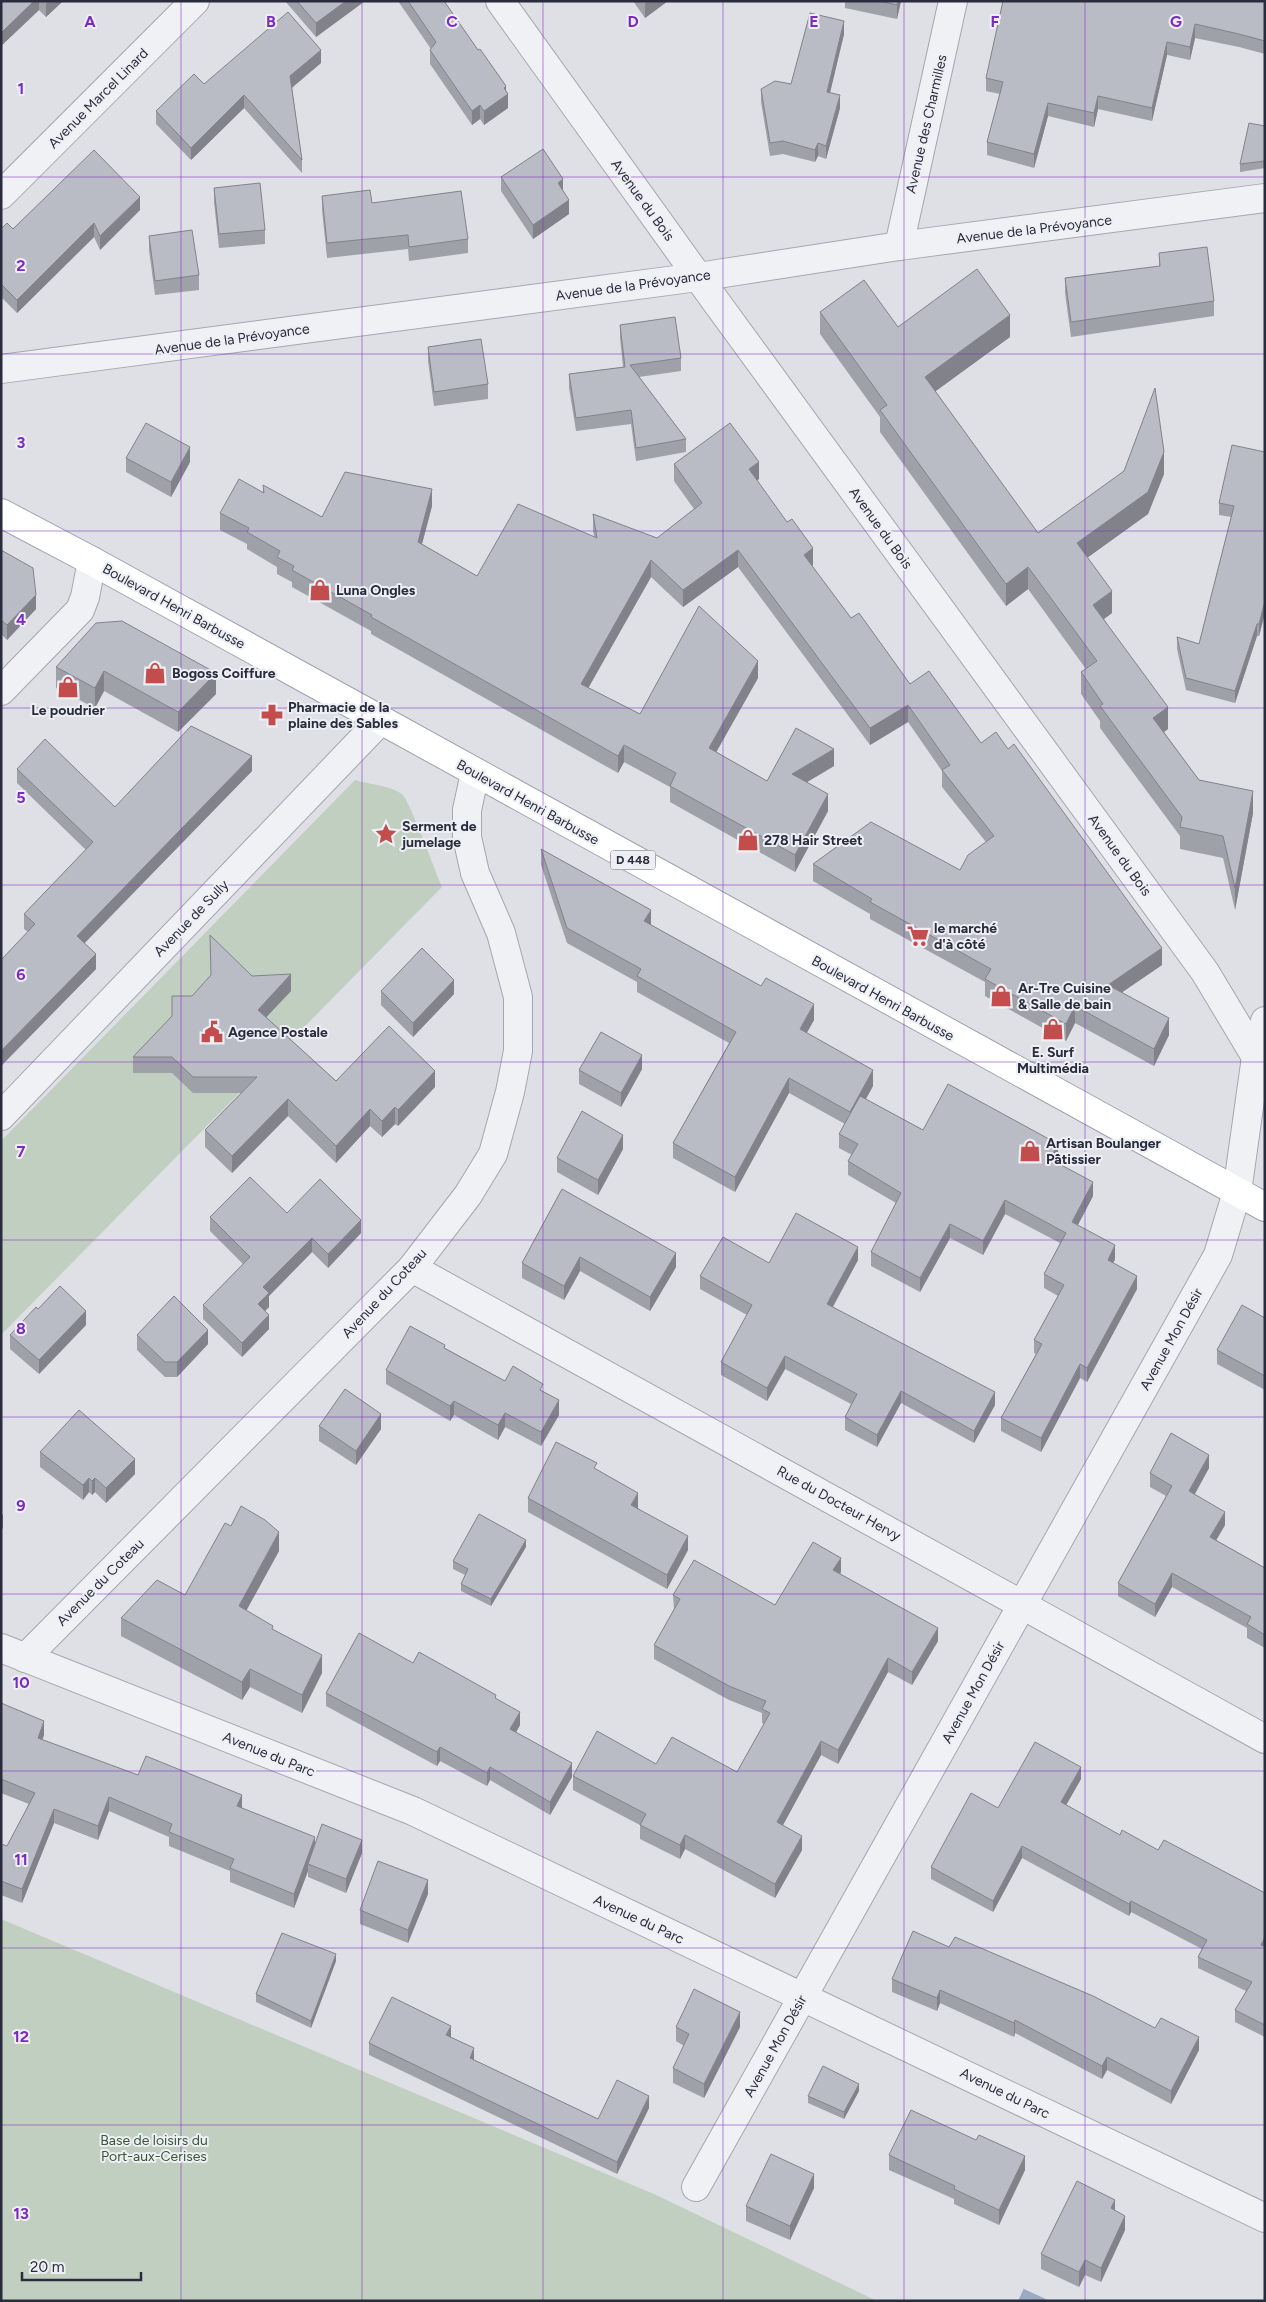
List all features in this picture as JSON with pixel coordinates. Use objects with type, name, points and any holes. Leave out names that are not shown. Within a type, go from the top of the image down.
[{"type":"main road","name":"Boulevard Henri Barbusse","points":[[1,514],[92,561],[1265,1207]]},
{"type":"street","name":"Avenue Marcel Linard","points":[[1,196],[195,1]]},
{"type":"street","name":"Avenue du Bois","points":[[500,1],[698,277],[1205,972],[1256,1057]]},
{"type":"street","name":"Avenue des Charmilles","points":[[899,246],[953,1]]},
{"type":"street","name":"Avenue de la Prévoyance","points":[[1,369],[698,277],[899,246],[1265,198]]},
{"type":"street","points":[[1,691],[80,610],[85,597],[92,561]]},
{"type":"street","name":"Avenue de Sully","points":[[1,1116],[381,720]]},
{"type":"street","name":"Avenue du Coteau","points":[[13,1653],[412,1268],[468,1195],[493,1154],[510,1092],[518,1051],[518,997],[501,934],[475,873],[467,837],[467,810],[475,773]]},
{"type":"street","name":"Avenue Mon Désir","points":[[696,2187],[1218,1255],[1237,1192],[1256,1057],[1265,1021]]},
{"type":"street","name":"Rue du Docteur Hervy","points":[[412,1268],[1265,1739]]},
{"type":"street","name":"Avenue du Parc","points":[[13,1653],[413,1811],[1265,2218]]},
{"type":"green space","points":[[355,780],[386,787],[402,794],[416,822],[442,887],[1,1335],[1,1141]]},
{"type":"green space","name":"Base de loisirs du Port-aux-Cerises","points":[[1,1919],[654,2194],[877,2301],[1,2301]]},
{"type":"water","points":[[1024,2289],[1050,2301],[1018,2301]]},
{"type":"building","points":[[1,1],[34,1],[1,33]]},
{"type":"building","points":[[297,1],[346,1],[316,23]]},
{"type":"building","points":[[408,1],[444,1],[506,86],[504,88],[508,94],[484,111],[480,105],[472,111],[430,50],[436,42]]},
{"type":"building","points":[[879,1],[898,1],[897,5]]},
{"type":"building","points":[[1003,1],[1265,1],[1265,41],[1195,24],[1190,47],[1167,42],[1152,108],[1098,96],[1094,113],[1048,103],[1034,154],[987,142],[1003,82],[986,78]]},
{"type":"building","points":[[288,12],[321,50],[290,76],[302,160],[244,95],[191,148],[156,111],[194,74],[204,84]]},
{"type":"building","points":[[810,13],[844,21],[827,92],[840,95],[826,146],[818,143],[815,150],[783,141],[770,143],[761,89],[775,81],[791,84]]},
{"type":"building","points":[[1249,123],[1265,126],[1265,161],[1240,164]]},
{"type":"building","points":[[543,149],[563,179],[558,183],[569,200],[533,225],[501,177]]},
{"type":"building","points":[[94,150],[140,197],[100,236],[94,223],[17,300],[1,284],[1,229],[7,223],[13,229]]},
{"type":"building","points":[[260,183],[265,230],[219,234],[214,188]]},
{"type":"building","points":[[370,190],[372,203],[461,191],[468,239],[409,247],[408,235],[327,243],[322,196]]},
{"type":"building","points":[[192,230],[199,275],[155,281],[149,236]]},
{"type":"building","points":[[1207,247],[1214,301],[1071,322],[1065,278],[1160,266],[1159,253]]},
{"type":"building","points":[[977,269],[1010,315],[925,377],[1038,533],[1124,471],[1155,388],[1164,452],[1148,492],[1077,543],[1112,591],[1093,605],[1168,707],[1153,718],[1199,780],[1253,791],[1235,888],[1223,836],[1180,827],[1182,817],[1100,706],[1103,704],[1081,672],[1097,661],[1028,567],[1006,584],[880,410],[887,405],[820,312],[864,280],[898,327]]},
{"type":"building","points":[[675,317],[681,358],[630,365],[686,439],[636,448],[631,410],[576,418],[569,374],[625,367],[620,325]]},
{"type":"building","points":[[481,339],[488,384],[434,392],[428,347]]},
{"type":"building","points":[[146,423],[190,447],[171,482],[126,458]]},
{"type":"building","points":[[730,423],[759,462],[749,469],[787,522],[792,519],[813,548],[804,555],[851,618],[859,613],[910,684],[929,671],[981,743],[996,732],[1008,749],[1014,744],[1162,948],[1108,985],[1169,1018],[1154,1049],[1075,1006],[1066,1024],[985,979],[991,969],[870,902],[872,899],[813,864],[871,822],[960,870],[968,855],[994,836],[942,770],[950,765],[908,705],[870,728],[738,550],[683,590],[651,560],[581,684],[640,714],[699,606],[758,661],[709,748],[767,781],[796,728],[834,749],[792,774],[828,794],[795,855],[670,786],[676,773],[624,745],[618,756],[371,617],[372,615],[292,570],[294,566],[277,557],[280,551],[247,532],[249,528],[220,513],[239,479],[264,493],[263,485],[322,517],[345,472],[432,489],[418,542],[477,576],[518,504],[597,538],[593,514],[657,538],[702,503],[674,464]]},
{"type":"building","points":[[1232,445],[1265,452],[1265,601],[1259,624],[1257,624],[1235,691],[1186,678],[1177,637],[1199,644],[1234,506],[1219,503]]},
{"type":"building","points":[[1,550],[33,568],[36,595],[7,625],[1,620]]},
{"type":"building","points":[[122,621],[216,673],[178,712],[104,671],[95,688],[56,667],[96,623]]},
{"type":"building","points":[[191,726],[252,756],[77,936],[96,954],[1,1051],[1,960],[35,924],[24,914],[93,842],[17,769],[45,739],[115,807]]},
{"type":"building","points":[[541,849],[651,910],[644,921],[761,986],[766,978],[814,1004],[800,1029],[873,1070],[850,1112],[789,1078],[735,1177],[673,1143],[736,1032],[637,976],[641,969],[567,928]]},
{"type":"building","points":[[210,935],[252,976],[291,974],[258,1010],[336,1081],[389,1026],[435,1071],[398,1110],[395,1107],[382,1121],[370,1109],[336,1146],[288,1099],[232,1156],[205,1130],[257,1077],[193,1077],[172,1057],[133,1057],[172,1016],[172,996],[192,996],[211,975]]},
{"type":"building","points":[[422,948],[454,980],[413,1023],[381,991]]},
{"type":"building","points":[[601,1032],[642,1055],[621,1093],[579,1070]]},
{"type":"building","points":[[948,1084],[1058,1144],[1050,1159],[1093,1182],[1072,1222],[1115,1245],[1108,1260],[1137,1276],[1087,1368],[1080,1364],[1041,1438],[1001,1418],[1042,1344],[1034,1340],[1064,1285],[1044,1274],[1066,1233],[1005,1200],[983,1241],[950,1224],[920,1278],[871,1252],[901,1193],[848,1161],[858,1144],[839,1134],[860,1096],[923,1130]]},
{"type":"building","points":[[582,1111],[623,1135],[598,1180],[557,1158]]},
{"type":"building","points":[[250,1177],[287,1213],[320,1179],[361,1220],[328,1254],[312,1238],[263,1287],[269,1293],[258,1304],[269,1315],[242,1343],[203,1305],[250,1257],[210,1217]]},
{"type":"building","points":[[562,1189],[676,1253],[650,1297],[580,1257],[564,1286],[522,1263]]},
{"type":"building","points":[[796,1213],[858,1247],[827,1304],[995,1392],[974,1431],[901,1391],[877,1435],[845,1417],[857,1394],[785,1356],[767,1388],[721,1362],[752,1305],[700,1276],[723,1237],[769,1263]]},
{"type":"building","points":[[60,1286],[86,1311],[39,1360],[10,1335],[36,1307],[38,1309]]},
{"type":"building","points":[[174,1296],[208,1330],[177,1362],[165,1362],[137,1335]]},
{"type":"building","points":[[1242,1305],[1265,1318],[1265,1376],[1217,1350]]},
{"type":"building","points":[[410,1326],[445,1345],[444,1348],[505,1381],[513,1366],[543,1384],[540,1390],[559,1400],[541,1432],[505,1413],[498,1425],[454,1401],[450,1406],[386,1370]]},
{"type":"building","points":[[345,1389],[381,1414],[356,1451],[319,1426]]},
{"type":"building","points":[[79,1410],[135,1459],[106,1488],[95,1478],[92,1481],[89,1478],[83,1485],[40,1452]]},
{"type":"building","points":[[1171,1433],[1209,1455],[1189,1491],[1225,1512],[1210,1537],[1265,1568],[1265,1635],[1247,1624],[1251,1617],[1172,1573],[1155,1604],[1118,1583],[1172,1486],[1150,1473]]},
{"type":"building","points":[[556,1442],[597,1463],[594,1468],[638,1493],[631,1505],[688,1536],[667,1575],[528,1498]]},
{"type":"building","points":[[241,1506],[265,1520],[279,1532],[239,1606],[273,1626],[272,1629],[322,1655],[302,1695],[250,1669],[242,1682],[121,1618],[157,1580],[185,1595],[225,1523],[231,1526]]},
{"type":"building","points":[[479,1514],[526,1540],[491,1599],[461,1584],[468,1569],[453,1561]]},
{"type":"building","points":[[813,1542],[841,1558],[833,1570],[938,1628],[912,1672],[888,1658],[838,1750],[821,1741],[777,1822],[802,1836],[775,1884],[685,1835],[680,1845],[640,1825],[646,1814],[573,1776],[597,1731],[656,1764],[672,1737],[737,1772],[770,1713],[762,1709],[766,1701],[729,1686],[654,1645],[680,1599],[673,1595],[694,1560],[775,1605]]},
{"type":"building","points":[[359,1633],[413,1663],[419,1652],[496,1695],[495,1698],[520,1712],[510,1729],[572,1763],[550,1802],[490,1767],[487,1773],[440,1747],[437,1752],[326,1693]]},
{"type":"building","points":[[1,1703],[44,1721],[38,1738],[138,1775],[146,1756],[242,1795],[237,1806],[315,1837],[294,1894],[230,1868],[234,1859],[169,1832],[172,1824],[109,1797],[98,1826],[54,1809],[22,1889],[1,1881],[1,1844],[7,1846],[35,1793],[1,1779]]},
{"type":"building","points":[[1035,1742],[1081,1767],[1061,1802],[1120,1835],[1122,1830],[1158,1850],[1164,1840],[1265,1893],[1265,1937],[1261,1945],[1265,1947],[1265,2025],[1235,2010],[1252,1982],[1198,1957],[1207,1940],[1131,1901],[1129,1904],[1022,1846],[993,1901],[931,1867],[971,1793],[998,1808]]},
{"type":"building","points":[[322,1824],[362,1840],[346,1879],[308,1864]]},
{"type":"building","points":[[378,1861],[428,1880],[408,1930],[360,1910]]},
{"type":"building","points":[[913,1931],[949,1947],[955,1937],[1093,1996],[1155,2028],[1161,2018],[1199,2037],[1171,2091],[1107,2057],[1102,2066],[1015,2020],[1014,2023],[940,1990],[937,1998],[892,1979]]},
{"type":"building","points":[[282,1933],[336,1954],[311,2021],[256,1994]]},
{"type":"building","points":[[694,1989],[740,2012],[704,2084],[673,2068],[689,2034],[676,2027]]},
{"type":"building","points":[[392,1997],[451,2026],[446,2035],[474,2048],[470,2058],[598,2119],[617,2080],[649,2096],[617,2162],[369,2043]]},
{"type":"building","points":[[823,2066],[859,2084],[844,2112],[808,2096]]},
{"type":"building","points":[[911,2110],[976,2140],[979,2135],[1025,2156],[999,2210],[954,2189],[955,2186],[889,2155]]},
{"type":"building","points":[[771,2154],[814,2174],[790,2226],[746,2206]]},
{"type":"building","points":[[1077,2181],[1115,2200],[1111,2208],[1125,2216],[1101,2268],[1085,2260],[1079,2272],[1041,2254]]},
{"type":"place","name":"Luna Ongles","points":[[320,590]]},
{"type":"place","name":"Bogoss Coiffure","points":[[155,673]]},
{"type":"place","name":"Le poudrier","points":[[68,687]]},
{"type":"place","name":"Pharmacie de la plaine des Sables","points":[[272,715]]},
{"type":"place","name":"Serment de jumelage","points":[[386,834]]},
{"type":"place","name":"278 Hair Street","points":[[748,840]]},
{"type":"place","name":"le marché d'à côté","points":[[918,936]]},
{"type":"place","name":"Ar-Tre Cuisine & Salle de bain","points":[[1001,996]]},
{"type":"place","name":"E. Surf Multimédia","points":[[1053,1029]]},
{"type":"place","name":"Agence Postale","points":[[212,1032]]},
{"type":"place","name":"Artisan Boulanger Pâtissier","points":[[1030,1151]]}]
